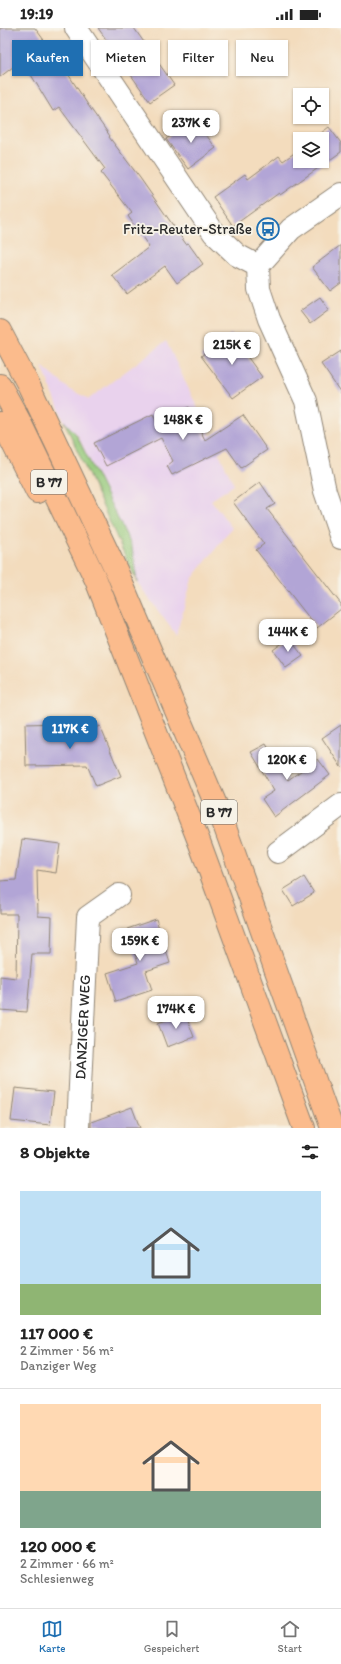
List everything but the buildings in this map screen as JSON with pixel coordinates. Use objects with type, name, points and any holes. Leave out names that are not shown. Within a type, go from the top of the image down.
[{"type":"highway","name":"B 77","points":[[0,331],[29,386],[117,572],[222,819],[332,1128]]},
{"type":"highway","name":"B 77","points":[[0,385],[19,420],[96,580],[200,844],[304,1128]]},
{"type":"highway","points":[[0,423],[6,430],[56,531],[96,580]]},
{"type":"street","points":[[76,28],[214,233],[237,255],[258,266]]},
{"type":"street","points":[[341,194],[291,228],[258,266],[259,289],[269,319],[306,401],[325,491],[341,538]]},
{"type":"street","points":[[278,852],[341,805]]},
{"type":"street","name":"DANZIGER WEG","points":[[78,1128],[88,916],[119,895]]},
{"type":"shaded area","points":[[166,341],[234,485],[211,500],[232,528],[192,579],[176,635],[137,582],[132,547],[77,434],[64,421],[42,366],[69,389],[89,399]]},
{"type":"green space","points":[[64,421],[76,434],[132,547],[137,582]]},
{"type":"place","name":"Fritz-Reuter-Straße","points":[[268,229]]}]
